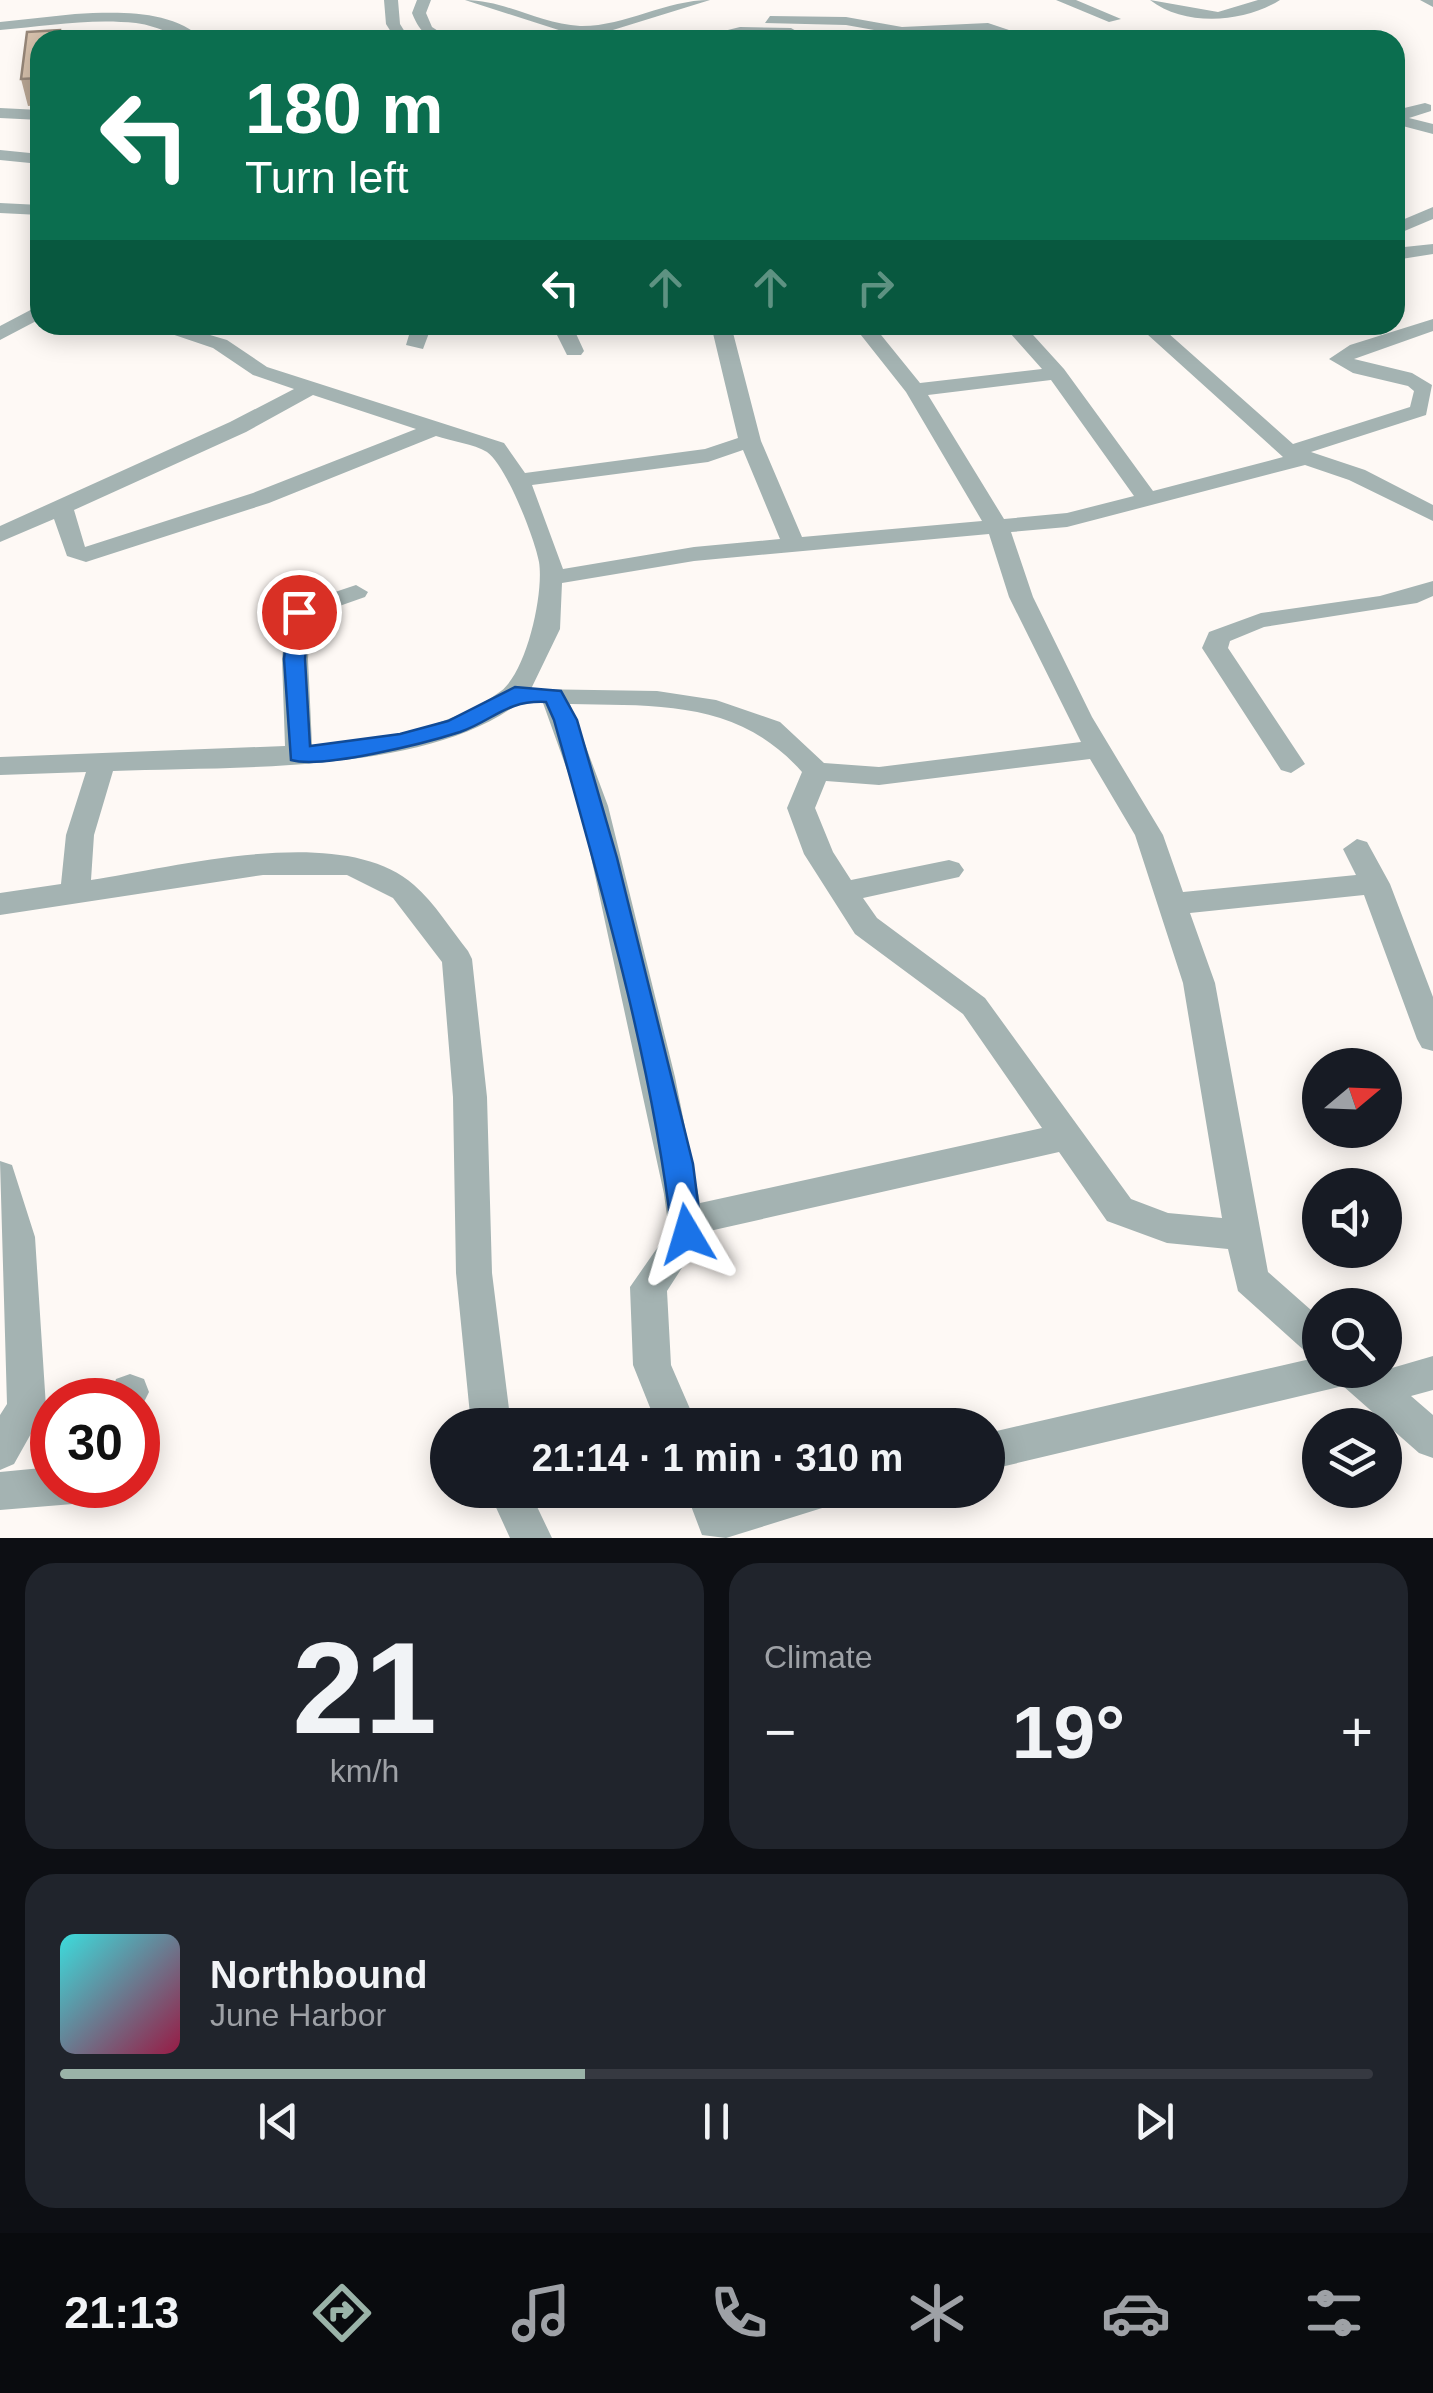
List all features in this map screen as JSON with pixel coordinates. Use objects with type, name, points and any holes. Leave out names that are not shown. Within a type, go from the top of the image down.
[{"type":"street","points":[[391,0],[392,24],[396,30]]},
{"type":"street","points":[[424,0],[419,13],[426,30]]},
{"type":"street","points":[[472,0],[573,30],[600,30],[703,0]]},
{"type":"street","points":[[1063,0],[1114,19]]},
{"type":"street","points":[[1157,0],[1183,11],[1218,16],[1273,0]]},
{"type":"street","points":[[0,26],[148,19],[186,30]]},
{"type":"street","points":[[770,20],[998,30]]},
{"type":"street","points":[[871,30],[881,27]]},
{"type":"street","points":[[0,112],[30,114]]},
{"type":"street","points":[[1405,121],[1433,129]]},
{"type":"street","points":[[0,155],[30,158]]},
{"type":"street","points":[[0,208],[30,210]]},
{"type":"street","points":[[1405,253],[1433,249]]},
{"type":"street","points":[[0,334],[30,316]]},
{"type":"street","points":[[1405,334],[1433,325]]},
{"type":"street","points":[[189,335],[220,344],[260,371],[431,430],[496,448],[518,480],[551,563],[547,629],[515,694]]},
{"type":"street","points":[[566,335],[574,352]]},
{"type":"street","points":[[724,335],[750,441],[794,546]]},
{"type":"street","points":[[871,335],[914,390],[999,530],[1022,597],[1098,749],[1149,834],[1199,983],[1251,1280],[1302,1325]]},
{"type":"street","points":[[1022,335],[1057,374],[1148,500]]},
{"type":"street","points":[[1158,335],[1295,456],[1356,476],[1433,514]]},
{"type":"street","points":[[550,578],[694,554],[999,530],[1067,520],[1148,500],[1295,456],[1419,411],[1428,404],[1425,390],[1416,380],[1354,370],[1339,359],[1356,349],[1401,335]]},
{"type":"street","points":[[914,390],[1057,374]]},
{"type":"street","points":[[0,535],[238,427],[311,388]]},
{"type":"street","points":[[61,506],[75,551],[86,556],[312,482],[431,430]]},
{"type":"street","points":[[518,480],[708,455],[750,441]]},
{"type":"street","points":[[1292,764],[1215,648],[1218,637],[1242,624],[1390,604],[1433,588]]},
{"type":"street","points":[[299,755],[295,659],[299,612],[356,592]]},
{"type":"street","points":[[0,766],[299,755],[419,736],[456,726],[515,694],[653,701],[733,713],[774,730],[816,771],[878,776],[1098,749]]},
{"type":"street","points":[[553,696],[566,720],[605,858],[678,1164],[687,1234],[648,1287],[652,1365],[671,1408]]},
{"type":"street","points":[[75,892],[80,834],[102,763]]},
{"type":"street","points":[[816,771],[802,808],[819,854],[866,926],[974,1006],[1119,1210],[1167,1228],[1243,1236]]},
{"type":"street","points":[[1358,849],[1433,1039]]},
{"type":"street","points":[[0,904],[263,865],[351,865],[403,891],[458,958],[470,1098],[474,1272],[488,1408]]},
{"type":"street","points":[[844,892],[949,870]]},
{"type":"street","points":[[1172,904],[1375,884]]},
{"type":"street","points":[[686,1221],[1067,1136]]},
{"type":"street","points":[[0,1174],[17,1237],[26,1407],[0,1450]]},
{"type":"street","points":[[1402,1374],[1433,1373]]},
{"type":"street","points":[[1005,1448],[1302,1387]]},
{"type":"street","points":[[1370,1388],[1433,1440]]},
{"type":"street","points":[[0,1491],[30,1489]]},
{"type":"street","points":[[516,1508],[530,1538]]},
{"type":"street","points":[[711,1508],[716,1521],[760,1508]]},
{"type":"building","points":[[30,32],[30,79],[21,79]]},
{"type":"route","points":[[299,612],[295,659],[299,755],[401,741],[456,726],[515,694],[553,696],[566,720],[605,858],[678,1164],[687,1234]]}]
